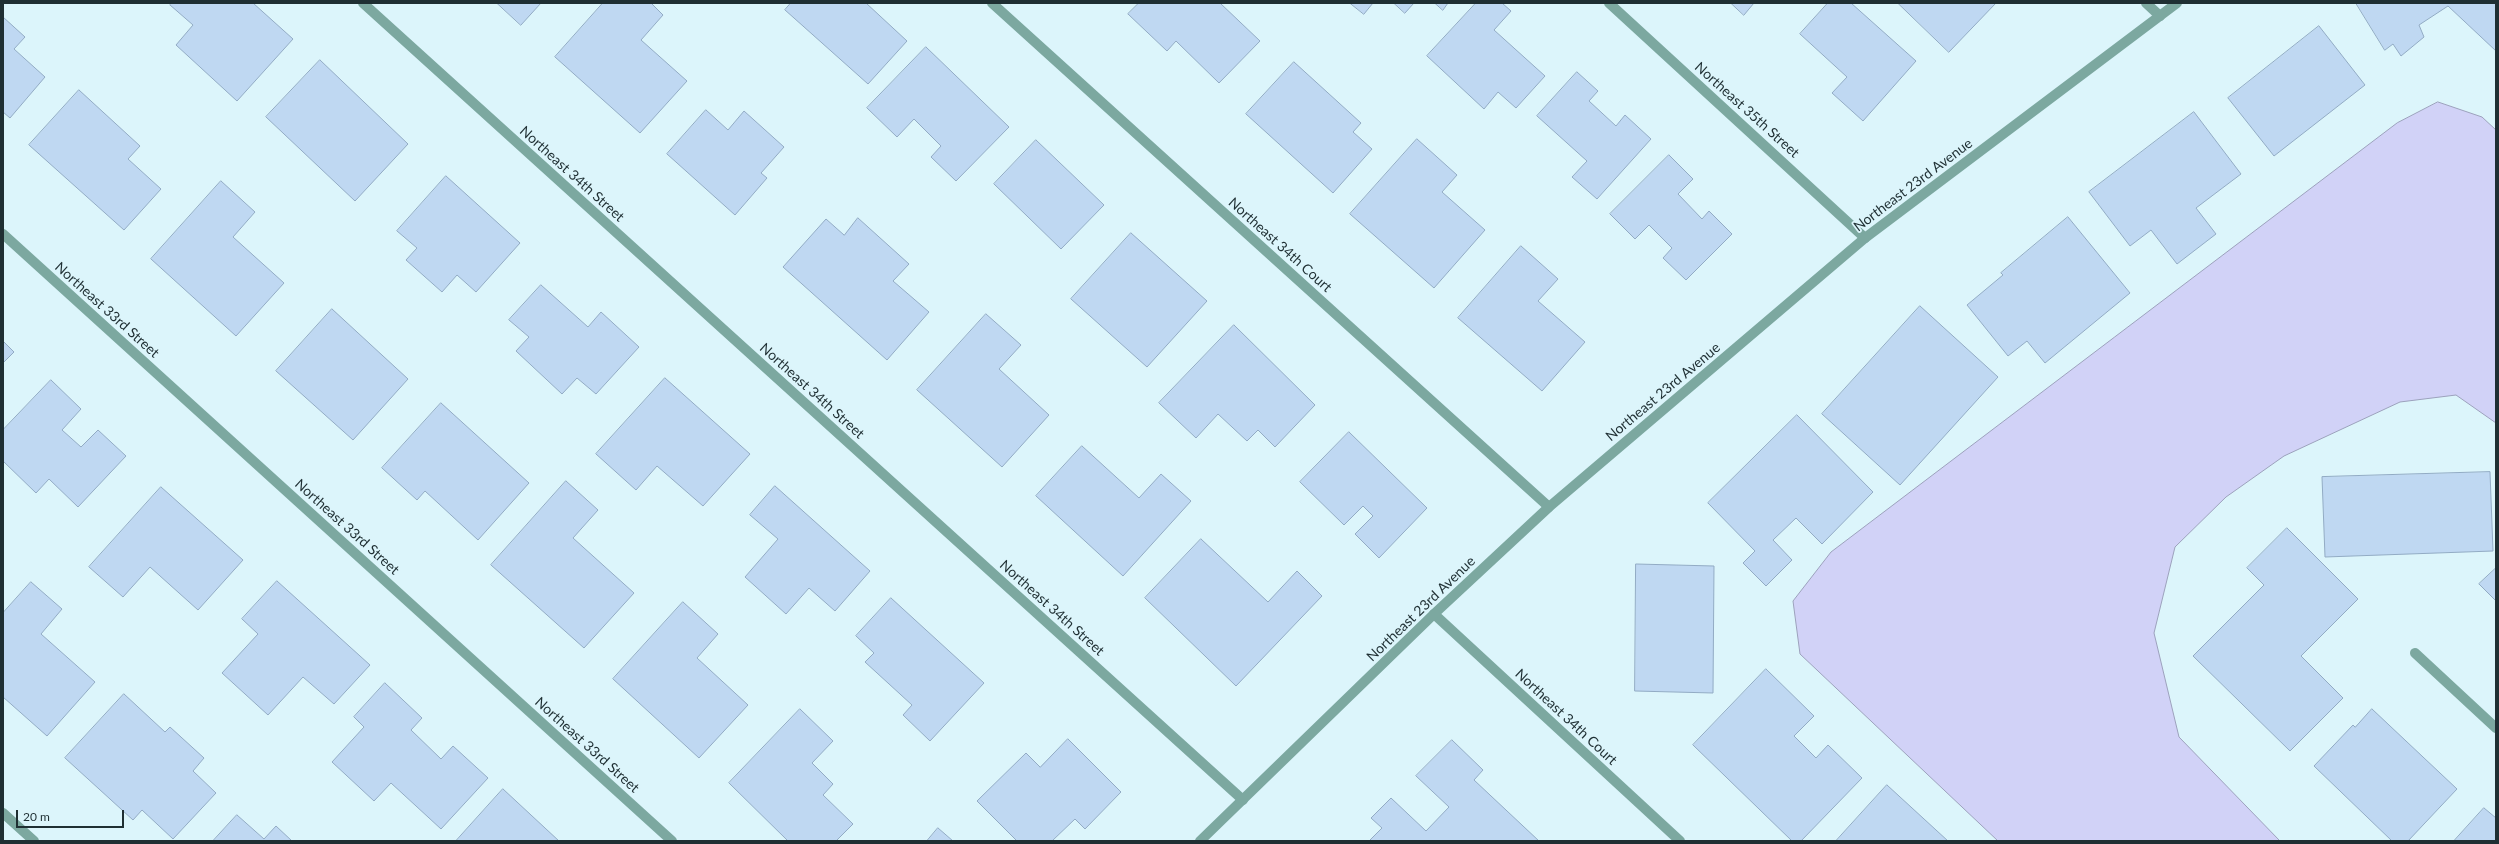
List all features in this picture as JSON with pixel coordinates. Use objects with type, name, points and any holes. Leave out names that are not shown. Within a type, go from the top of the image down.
[{"type":"street","name":"Northeast 34th Street","points":[[363,3],[1243,800]]},
{"type":"street","name":"Northeast 34th Court","points":[[992,3],[1549,507]]},
{"type":"street","name":"Northeast 35th Street","points":[[1609,3],[1865,238]]},
{"type":"street","points":[[2146,3],[2160,16]]},
{"type":"street","name":"Northeast 23rd Avenue","points":[[1200,841],[1434,614],[1549,507],[1865,238],[2177,3]]},
{"type":"street","name":"Northeast 33rd Street","points":[[3,234],[672,841]]},
{"type":"street","name":"Northeast 34th Court","points":[[1434,614],[1680,841]]},
{"type":"street","points":[[2415,653],[2496,728]]},
{"type":"street","points":[[3,813],[34,841]]},
{"type":"water","points":[[2438,102],[2482,117],[2496,130],[2496,423],[2456,395],[2400,402],[2284,456],[2226,497],[2175,547],[2154,633],[2179,737],[2280,841],[1998,841],[1800,654],[1793,601],[1831,552],[2397,123]]},
{"type":"building","points":[[172,3],[253,3],[293,39],[237,101],[176,45],[193,25],[170,5]]},
{"type":"building","points":[[497,3],[541,3],[521,25]]},
{"type":"building","points":[[603,3],[651,3],[663,15],[641,40],[687,81],[640,133],[555,57]]},
{"type":"building","points":[[791,3],[866,3],[907,41],[868,84],[785,10]]},
{"type":"building","points":[[1139,3],[1220,3],[1260,41],[1219,83],[1176,41],[1167,51],[1128,14]]},
{"type":"building","points":[[1350,3],[1373,3],[1364,14]]},
{"type":"building","points":[[1394,3],[1414,3],[1405,13]]},
{"type":"building","points":[[1435,3],[1448,3],[1443,10]]},
{"type":"building","points":[[1476,3],[1502,3],[1511,11],[1494,30],[1545,76],[1516,108],[1498,92],[1484,109],[1427,56]]},
{"type":"building","points":[[1731,3],[1754,3],[1744,15]]},
{"type":"building","points":[[1828,3],[1851,3],[1916,61],[1863,121],[1832,93],[1847,77],[1800,34]]},
{"type":"building","points":[[1898,3],[1996,3],[1949,52]]},
{"type":"building","points":[[2356,3],[2496,3],[2496,51],[2448,6],[2419,25],[2424,37],[2401,56],[2393,44],[2385,50]]},
{"type":"building","points":[[3,17],[25,37],[14,49],[45,77],[10,118],[3,112]]},
{"type":"building","points":[[2319,26],[2365,85],[2274,156],[2228,98]]},
{"type":"building","points":[[926,47],[1009,127],[956,181],[931,157],[941,146],[914,119],[897,137],[867,108]]},
{"type":"building","points":[[320,60],[408,144],[355,201],[266,117]]},
{"type":"building","points":[[1294,62],[1361,123],[1353,132],[1372,149],[1333,193],[1246,114]]},
{"type":"building","points":[[1577,72],[1598,91],[1589,101],[1616,126],[1625,115],[1651,139],[1597,199],[1572,177],[1587,161],[1537,116]]},
{"type":"building","points":[[79,90],[140,146],[128,159],[161,189],[124,230],[29,145]]},
{"type":"building","points":[[706,110],[728,130],[744,111],[784,147],[761,173],[767,178],[735,215],[667,154]]},
{"type":"building","points":[[2194,112],[2241,174],[2196,208],[2216,234],[2177,264],[2151,230],[2130,246],[2089,192]]},
{"type":"building","points":[[1417,139],[1457,175],[1442,192],[1485,230],[1434,288],[1350,214]]},
{"type":"building","points":[[1036,140],[1104,205],[1061,249],[994,184]]},
{"type":"building","points":[[1669,155],[1693,179],[1678,194],[1702,219],[1709,211],[1732,234],[1686,280],[1663,258],[1672,248],[1649,225],[1635,239],[1610,214]]},
{"type":"building","points":[[446,176],[520,243],[476,292],[457,275],[442,292],[406,260],[417,248],[397,231]]},
{"type":"building","points":[[221,181],[255,212],[233,237],[284,283],[236,336],[151,259]]},
{"type":"building","points":[[2068,217],[2130,293],[2045,363],[2027,341],[2008,356],[1967,305],[2003,275],[2001,273]]},
{"type":"building","points":[[858,218],[909,264],[893,281],[929,312],[887,360],[783,267],[826,219],[844,235]]},
{"type":"building","points":[[1131,233],[1207,301],[1147,367],[1071,299]]},
{"type":"building","points":[[1521,246],[1558,279],[1538,301],[1585,342],[1542,391],[1458,318]]},
{"type":"building","points":[[541,285],[588,327],[601,312],[639,347],[596,394],[577,378],[562,394],[516,351],[529,337],[509,320]]},
{"type":"building","points":[[1920,306],[1998,377],[1900,485],[1822,414]]},
{"type":"building","points":[[332,309],[408,379],[353,440],[276,371]]},
{"type":"building","points":[[986,314],[1021,345],[999,369],[1049,415],[1002,467],[917,390]]},
{"type":"building","points":[[1234,325],[1315,405],[1275,447],[1258,430],[1247,441],[1218,414],[1196,438],[1159,403]]},
{"type":"building","points":[[3,341],[14,352],[3,363]]},
{"type":"building","points":[[665,378],[750,454],[703,506],[657,466],[636,490],[596,454]]},
{"type":"building","points":[[51,380],[81,409],[62,430],[81,447],[98,430],[126,456],[78,507],[49,479],[36,493],[3,461],[3,430]]},
{"type":"building","points":[[441,403],[529,483],[478,540],[425,491],[417,500],[382,468]]},
{"type":"building","points":[[1797,415],[1873,492],[1822,544],[1796,518],[1773,540],[1792,560],[1766,586],[1743,563],[1755,551],[1708,503]]},
{"type":"building","points":[[1349,432],[1427,508],[1379,558],[1355,534],[1373,516],[1363,506],[1344,525],[1300,482]]},
{"type":"building","points":[[1082,446],[1139,498],[1161,474],[1191,501],[1123,576],[1036,496]]},
{"type":"building","points":[[2490,472],[2493,551],[2325,557],[2322,477]]},
{"type":"building","points":[[566,481],[598,510],[573,538],[634,593],[584,648],[491,565]]},
{"type":"building","points":[[775,486],[870,571],[835,611],[809,588],[786,614],[745,577],[778,539],[750,515]]},
{"type":"building","points":[[161,487],[243,560],[198,610],[150,567],[123,597],[89,567]]},
{"type":"building","points":[[2287,528],[2358,599],[2301,656],[2343,698],[2290,751],[2193,656],[2264,585],[2247,568]]},
{"type":"building","points":[[1201,539],[1268,602],[1297,571],[1322,596],[1236,686],[1145,598]]},
{"type":"building","points":[[1636,564],[1714,566],[1713,693],[1635,691]]},
{"type":"building","points":[[2496,568],[2496,601],[2479,584]]},
{"type":"building","points":[[277,581],[370,665],[334,704],[303,677],[268,715],[222,673],[258,634],[242,619]]},
{"type":"building","points":[[31,582],[62,609],[41,634],[95,682],[47,736],[3,697],[3,613]]},
{"type":"building","points":[[891,598],[984,683],[930,741],[903,715],[912,705],[865,662],[874,653],[856,636]]},
{"type":"building","points":[[683,602],[718,634],[697,658],[748,705],[699,758],[613,679]]},
{"type":"building","points":[[1766,669],[1814,716],[1794,736],[1816,758],[1828,745],[1862,778],[1801,841],[1792,841],[1693,745]]},
{"type":"building","points":[[385,683],[422,718],[411,730],[441,759],[453,746],[488,778],[441,829],[391,783],[374,801],[332,762],[364,727],[354,717]]},
{"type":"building","points":[[124,694],[165,732],[170,727],[204,758],[193,771],[216,793],[173,839],[142,810],[133,820],[65,758]]},
{"type":"building","points":[[800,709],[833,741],[812,763],[833,784],[823,795],[853,824],[836,841],[788,841],[729,783]]},
{"type":"building","points":[[2372,709],[2457,789],[2408,841],[2392,841],[2314,766],[2353,725],[2355,727]]},
{"type":"building","points":[[1068,739],[1121,792],[1085,829],[1075,819],[1052,841],[1017,841],[977,801],[1026,753],[1040,767]]},
{"type":"building","points":[[1452,740],[1483,770],[1474,780],[1539,841],[1369,841],[1382,828],[1371,818],[1391,798],[1426,831],[1449,807],[1416,776]]},
{"type":"building","points":[[1887,785],[1948,841],[1836,841]]},
{"type":"building","points":[[503,789],[559,841],[456,841]]},
{"type":"building","points":[[2484,808],[2496,818],[2496,841],[2454,841]]},
{"type":"building","points":[[237,815],[264,839],[276,826],[292,841],[213,841]]},
{"type":"building","points":[[938,828],[953,841],[927,841]]}]
